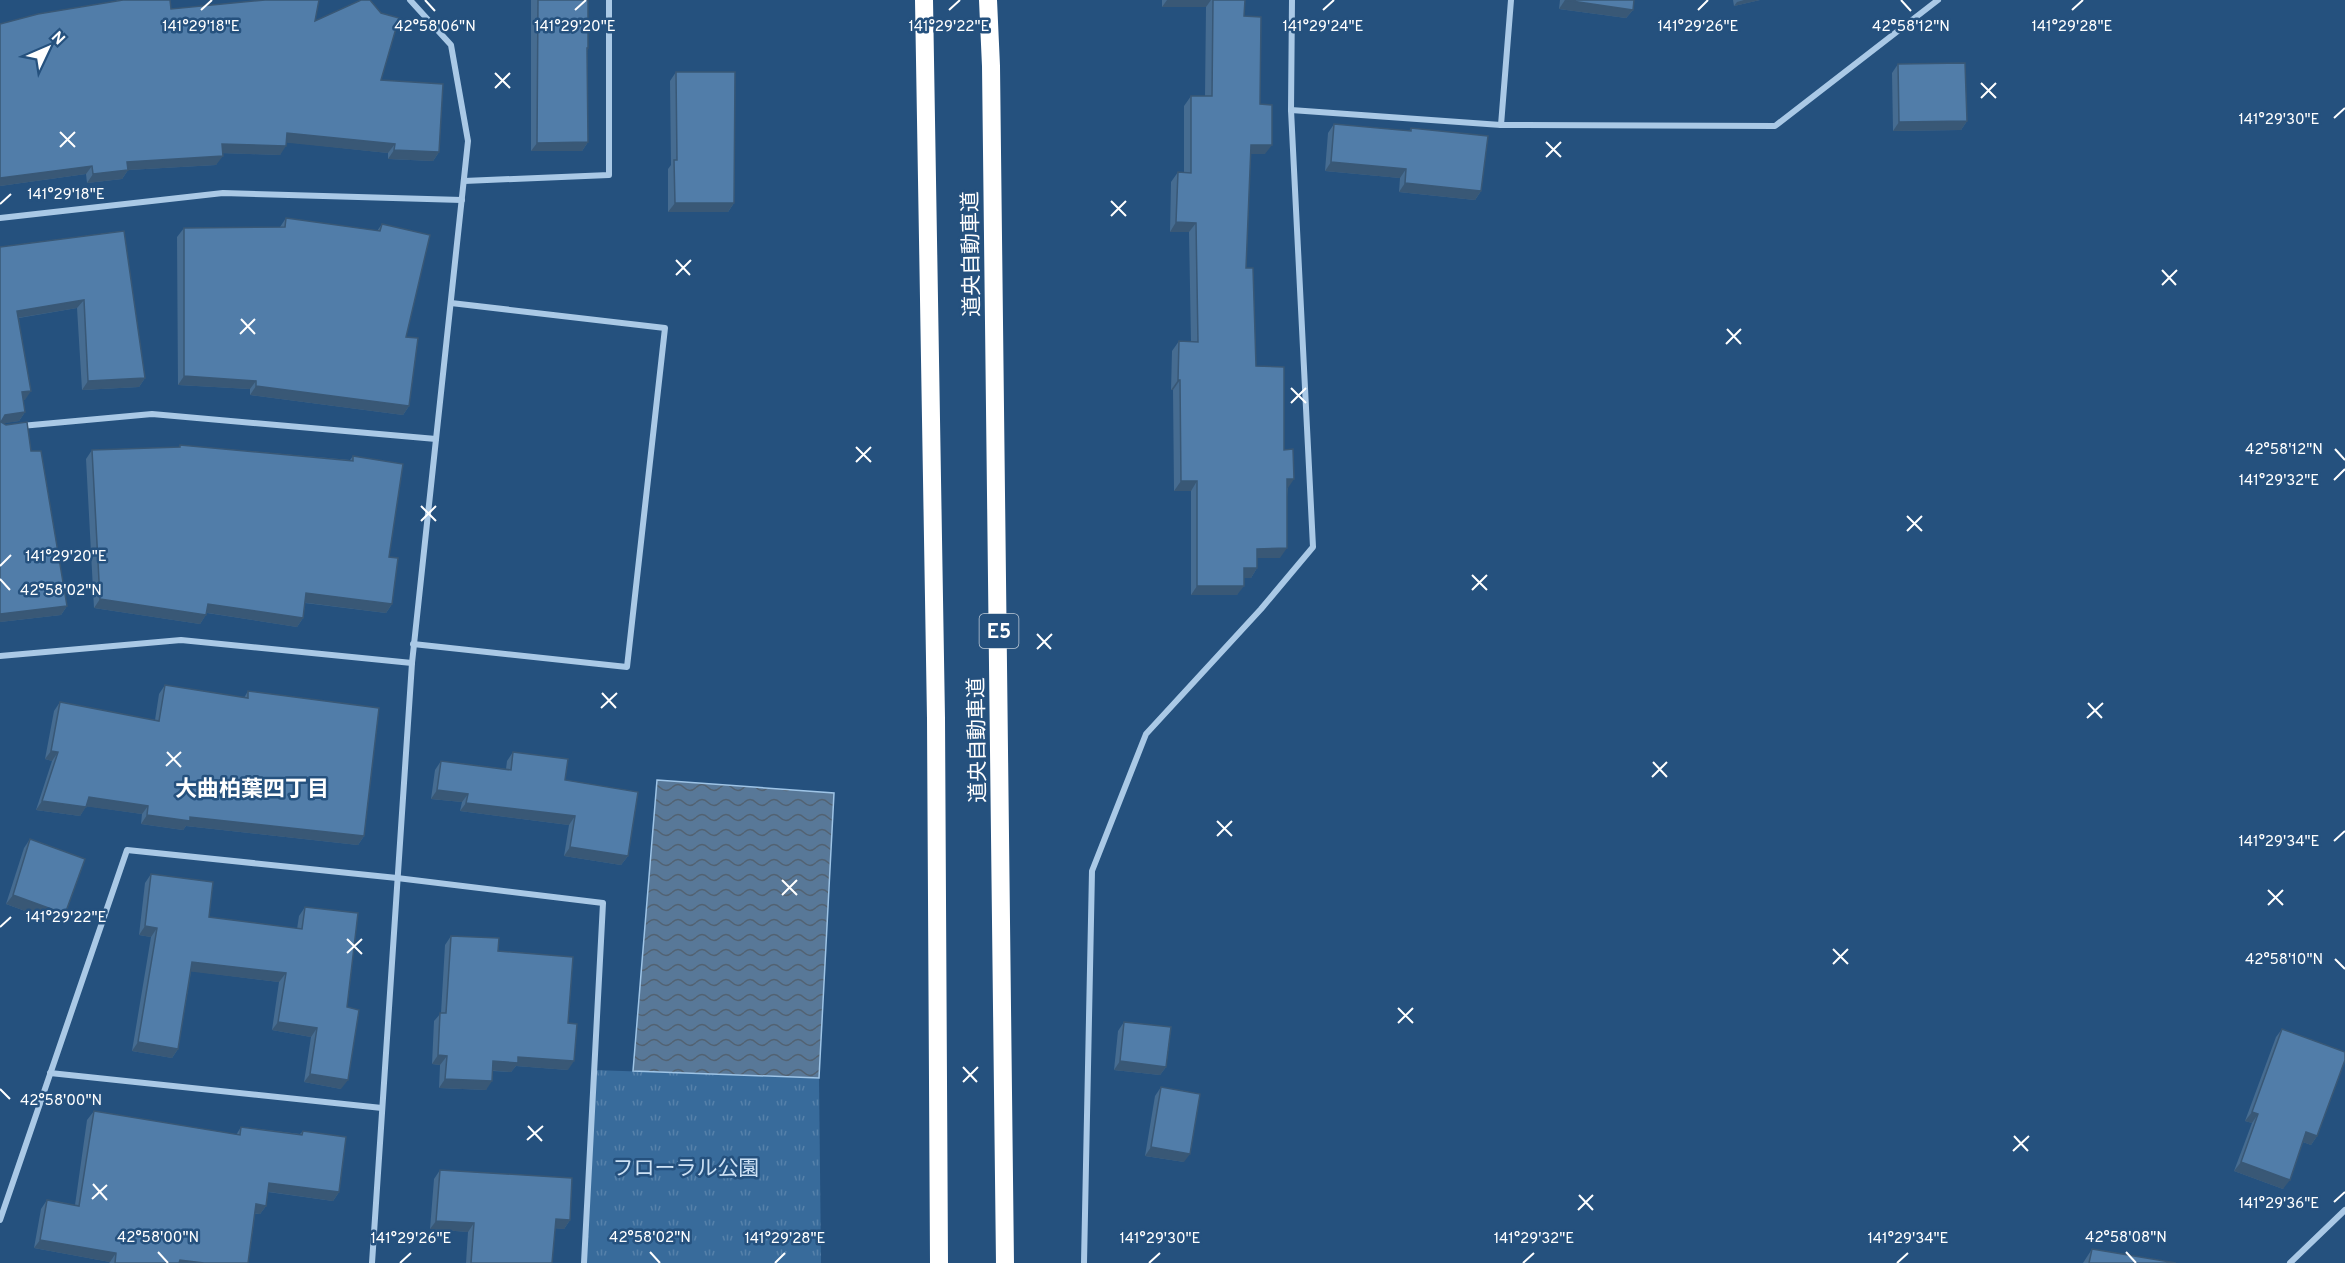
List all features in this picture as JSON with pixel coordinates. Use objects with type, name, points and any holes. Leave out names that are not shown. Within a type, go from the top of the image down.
[{"type":"highway","name":"道央自動車道","points":[[924,0],[936,718],[939,1263]]},
{"type":"highway","name":"道央自動車道","points":[[988,0],[994,302],[1005,1263]]},
{"type":"street","points":[[372,1263],[411,663],[468,141],[451,45],[410,0]]},
{"type":"street","points":[[464,181],[609,176],[609,0]]},
{"type":"street","points":[[1084,1263],[1092,871],[1146,734],[1261,609],[1313,547],[1291,110],[1292,0]]},
{"type":"street","points":[[1501,125],[1511,0]]},
{"type":"street","points":[[1291,110],[1501,125],[1776,126],[1938,0]]},
{"type":"street","points":[[0,218],[223,193],[462,200]]},
{"type":"street","points":[[413,644],[627,667],[664,340],[665,328],[451,303]]},
{"type":"street","points":[[17,426],[152,414],[436,439]]},
{"type":"street","points":[[0,656],[181,640],[411,663]]},
{"type":"street","points":[[0,1220],[127,849],[603,903],[584,1263]]},
{"type":"street","points":[[50,1073],[382,1108]]},
{"type":"street","points":[[2290,1263],[2345,1210]]},
{"type":"green space","name":"フローラル公園","points":[[594,1070],[819,1078],[821,1263],[584,1263]]},
{"type":"water","points":[[657,780],[834,793],[819,1078],[633,1071]]},
{"type":"building","points":[[123,0],[170,0],[171,9],[265,0],[319,0],[315,21],[361,0],[370,0],[381,13],[399,18],[381,80],[443,84],[439,152],[394,150],[395,144],[287,133],[286,146],[222,144],[223,156],[127,162],[128,170],[93,174],[92,166],[0,178],[0,24],[38,14]]},
{"type":"building","points":[[538,0],[588,0],[588,142],[537,143]]},
{"type":"building","points":[[1213,0],[1245,0],[1244,16],[1261,17],[1260,104],[1272,105],[1272,145],[1251,145],[1246,268],[1253,268],[1256,366],[1284,367],[1284,450],[1293,449],[1294,479],[1287,479],[1287,548],[1257,549],[1257,568],[1244,568],[1244,586],[1197,586],[1197,481],[1181,481],[1179,341],[1198,342],[1196,223],[1176,222],[1178,172],[1191,173],[1191,96],[1212,96]]},
{"type":"building","points":[[1565,0],[1634,0],[1633,10]]},
{"type":"building","points":[[1965,63],[1967,121],[1899,122],[1898,64]]},
{"type":"building","points":[[676,72],[735,72],[734,203],[675,203]]},
{"type":"building","points":[[1334,124],[1411,131],[1411,128],[1488,136],[1481,191],[1405,183],[1406,169],[1331,162]]},
{"type":"building","points":[[286,218],[380,231],[382,224],[430,235],[406,337],[418,338],[409,406],[256,386],[256,381],[184,376],[184,228],[285,227]]},
{"type":"building","points":[[124,231],[145,378],[88,381],[84,300],[17,311],[31,391],[22,392],[25,412],[5,415],[1,422],[6,425],[27,422],[31,451],[41,451],[67,606],[0,614],[0,247]]},
{"type":"building","points":[[180,445],[353,461],[353,456],[403,464],[389,557],[398,558],[392,604],[306,593],[303,618],[208,604],[206,615],[100,599],[92,450],[180,447]]},
{"type":"building","points":[[165,685],[248,698],[248,691],[379,708],[364,836],[190,817],[190,821],[147,815],[148,806],[89,797],[86,807],[42,801],[58,752],[51,751],[60,702],[159,721]]},
{"type":"building","points":[[513,752],[568,759],[565,780],[638,792],[628,856],[570,847],[575,816],[466,803],[468,794],[437,790],[441,761],[511,770]]},
{"type":"building","points":[[30,839],[85,859],[65,914],[13,895]]},
{"type":"building","points":[[151,874],[213,882],[209,917],[302,929],[305,907],[358,913],[347,1007],[359,1010],[348,1080],[310,1074],[317,1028],[278,1022],[286,973],[192,962],[178,1049],[138,1042],[157,928],[145,926]]},
{"type":"building","points":[[451,936],[499,938],[498,951],[573,957],[568,1023],[577,1024],[574,1061],[518,1057],[518,1063],[493,1061],[492,1081],[445,1079],[447,1056],[438,1055],[440,1013],[446,1013]]},
{"type":"building","points":[[1124,1022],[1171,1027],[1166,1067],[1120,1061]]},
{"type":"building","points":[[2282,1029],[2345,1052],[2345,1060],[2317,1136],[2306,1132],[2290,1180],[2241,1162],[2258,1114],[2252,1112]]},
{"type":"building","points":[[1161,1087],[1200,1094],[1190,1154],[1151,1147]]},
{"type":"building","points":[[94,1111],[240,1135],[241,1127],[302,1135],[303,1131],[346,1137],[339,1192],[269,1183],[266,1206],[256,1204],[248,1263],[204,1263],[180,1260],[179,1263],[115,1263],[116,1253],[40,1240],[47,1200],[79,1206]]},
{"type":"building","points":[[440,1170],[572,1178],[570,1220],[556,1219],[552,1263],[471,1263],[474,1223],[436,1221]]},
{"type":"building","points":[[2092,1249],[2176,1263],[2089,1263]]},
{"type":"district","name":"大曲柏葉四丁目","points":[[252,788]]}]
